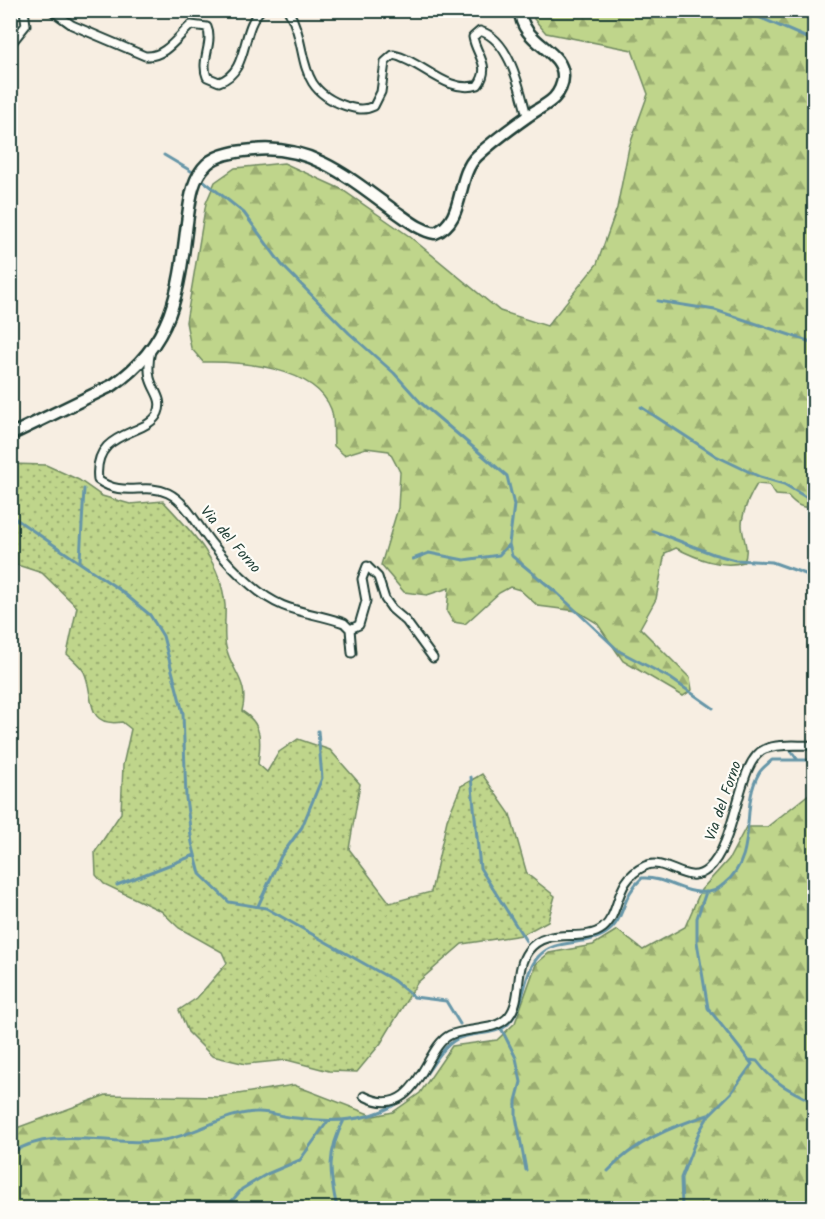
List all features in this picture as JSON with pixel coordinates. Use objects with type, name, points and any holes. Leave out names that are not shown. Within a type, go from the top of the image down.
[{"type":"street","points":[[10,45],[26,25],[24,10]]},
{"type":"street","points":[[51,10],[72,25],[145,57],[152,57],[166,49],[191,25],[202,24],[207,27],[211,35],[204,70],[207,77],[219,82],[233,74],[253,22],[261,10]]},
{"type":"street","points":[[288,10],[294,20],[310,81],[317,90],[342,104],[360,109],[374,106],[381,92],[385,62],[393,55],[453,83],[465,87],[478,85],[484,73],[484,64],[473,37],[480,31],[495,41],[510,61],[527,116]]},
{"type":"street","points":[[10,435],[113,385],[129,375],[151,350],[164,329],[176,299],[191,195],[202,170],[216,158],[262,149],[298,152],[338,169],[416,226],[435,233],[448,225],[454,214],[469,165],[527,116],[556,97],[563,77],[558,60],[529,35],[523,26],[520,10]]},
{"type":"street","name":"Via del Forno","points":[[151,350],[150,378],[159,396],[159,410],[154,419],[119,435],[108,445],[97,472],[98,480],[120,491],[153,489],[169,493],[180,502],[215,548],[251,585],[282,607],[330,618],[344,623],[350,629]]},
{"type":"street","points":[[352,653],[350,629],[359,625],[366,601],[362,579],[367,566],[378,577],[385,599],[392,609],[406,621],[433,658]]},
{"type":"street","name":"Via del Forno","points":[[364,1096],[380,1101],[399,1097],[422,1076],[446,1037],[493,1026],[506,1019],[513,1010],[520,968],[527,952],[534,945],[550,938],[594,933],[602,929],[611,918],[622,886],[645,866],[654,864],[693,876],[706,871],[724,847],[736,816],[746,773],[754,757],[767,748],[814,745]]},
{"type":"green space","points":[[534,11],[814,11],[814,507],[800,506],[788,496],[776,495],[769,485],[757,484],[747,503],[742,524],[746,547],[744,562],[718,563],[700,559],[676,548],[665,553],[656,599],[640,628],[690,678],[692,690],[683,696],[623,661],[597,623],[577,611],[538,606],[520,590],[510,587],[499,593],[465,624],[453,622],[447,612],[449,588],[427,595],[404,592],[381,565],[398,508],[400,472],[389,451],[366,448],[344,455],[334,446],[331,409],[322,395],[309,384],[293,375],[256,365],[203,362],[191,348],[186,322],[206,203],[215,182],[235,168],[284,163],[341,189],[409,236],[500,311],[547,326],[597,264],[617,208],[629,147],[648,94],[632,50],[546,33],[534,19]]},
{"type":"green space","points":[[11,464],[46,465],[79,480],[102,496],[130,504],[163,501],[195,536],[212,561],[222,589],[225,605],[226,647],[244,692],[242,711],[254,722],[259,734],[258,764],[267,772],[279,752],[298,739],[330,750],[360,784],[349,849],[390,903],[431,892],[447,820],[461,786],[482,774],[510,814],[527,874],[555,896],[548,921],[522,935],[462,944],[417,983],[381,1043],[357,1072],[329,1071],[287,1060],[246,1064],[212,1056],[188,1032],[179,1010],[197,998],[227,963],[222,952],[179,928],[161,911],[104,884],[96,875],[95,852],[121,813],[123,765],[131,729],[122,722],[101,720],[96,715],[92,708],[84,672],[67,654],[77,607],[42,573],[11,563]]},
{"type":"green space","points":[[814,790],[814,1208],[11,1208],[11,1130],[106,1095],[219,1097],[294,1085],[374,1116],[393,1112],[420,1093],[452,1046],[497,1040],[515,1023],[536,964],[549,953],[593,945],[617,930],[643,950],[685,927],[701,890],[729,859],[746,827],[767,827]]},
{"type":"waterway","points":[[699,10],[717,16],[754,15],[814,41]]},
{"type":"waterway","points":[[164,155],[191,171]]},
{"type":"waterway","points":[[204,181],[244,213],[282,265],[349,333],[394,373],[421,403],[507,476],[514,505],[509,544],[512,556],[557,593],[619,651],[670,678],[713,708]]},
{"type":"waterway","points":[[658,301],[715,310],[814,343]]},
{"type":"waterway","points":[[641,407],[716,456],[760,477],[784,484],[814,502]]},
{"type":"waterway","points":[[80,560],[84,489]]},
{"type":"waterway","points":[[10,515],[120,590],[150,615],[163,636],[183,713],[186,798],[192,843],[200,874],[229,902],[266,908],[393,980],[414,997],[446,1001],[460,1024]]},
{"type":"waterway","points":[[653,531],[713,554],[735,560],[772,562],[814,577]]},
{"type":"waterway","points":[[413,559],[429,553],[464,560],[499,555],[509,544]]},
{"type":"waterway","points":[[258,906],[281,856],[302,827],[322,778],[318,731]]},
{"type":"waterway","points":[[791,751],[797,759]]},
{"type":"waterway","points":[[418,1084],[451,1043],[463,1037],[498,1030],[509,1023],[518,1008],[529,972],[538,957],[553,947],[589,940],[606,933],[617,922],[630,893],[642,878],[660,880],[695,892],[714,890],[724,884],[735,872],[742,859],[746,845],[750,801],[760,771],[772,760],[814,760]]},
{"type":"waterway","points":[[471,777],[480,868],[526,941]]},
{"type":"waterway","points":[[117,885],[195,855]]},
{"type":"waterway","points":[[682,1208],[681,1178],[699,1132],[709,1115],[732,1092],[752,1064],[708,1008],[697,942],[697,918],[706,892]]},
{"type":"waterway","points":[[501,1028],[516,1058],[521,1082],[516,1101],[516,1117],[526,1170]]},
{"type":"waterway","points":[[749,1060],[757,1061],[776,1080],[814,1102]]},
{"type":"waterway","points":[[10,1154],[27,1145],[65,1138],[145,1142],[164,1140],[244,1113],[266,1112],[310,1120],[354,1119],[381,1112],[405,1097]]},
{"type":"waterway","points":[[608,1171],[641,1144],[680,1125],[708,1115]]},
{"type":"waterway","points":[[337,1208],[331,1163],[338,1132],[344,1120]]},
{"type":"waterway","points":[[226,1208],[242,1189],[267,1174],[300,1160],[328,1121]]}]
